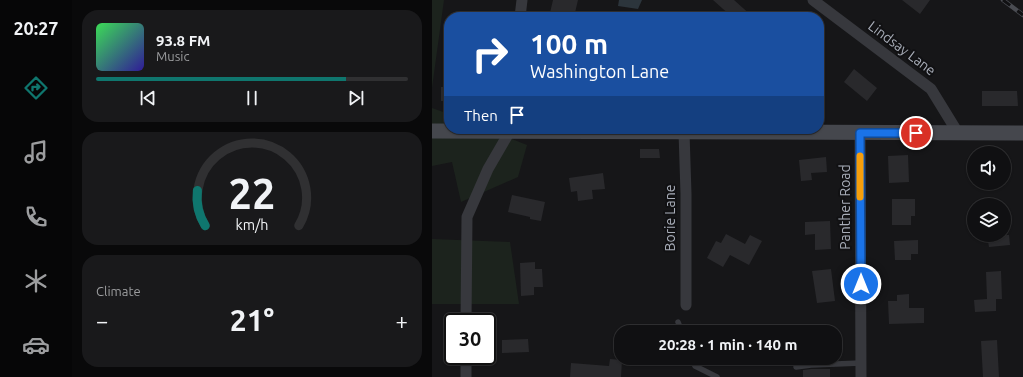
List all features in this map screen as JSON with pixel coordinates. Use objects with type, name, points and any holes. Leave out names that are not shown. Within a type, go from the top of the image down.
[{"type":"main road","points":[[432,131],[444,131]]},
{"type":"main road","points":[[824,133],[1023,133]]},
{"type":"street","points":[[521,12],[522,0]]},
{"type":"street","name":"Lindsay Lane","points":[[813,0],[932,89],[958,133]]},
{"type":"street","name":"Panther Road","points":[[860,133],[861,377]]},
{"type":"street","points":[[466,313],[467,217],[488,169],[508,134]]},
{"type":"street","name":"Borie Lane","points":[[684,134],[686,194],[686,304]]},
{"type":"street","points":[[466,365],[466,377]]},
{"type":"lane","points":[[796,367],[861,363]]},
{"type":"lane","points":[[694,365],[717,377]]},
{"type":"shaded area","points":[[432,0],[444,0],[432,88]]},
{"type":"shaded area","points":[[619,0],[642,0],[638,9],[618,6]]},
{"type":"shaded area","points":[[432,108],[444,112],[444,134],[499,134],[527,145],[518,177],[461,202],[452,162],[432,166]]},
{"type":"shaded area","points":[[432,239],[510,242],[519,304],[432,304]]},
{"type":"building","points":[[553,0],[578,0],[575,12],[550,12]]},
{"type":"building","points":[[713,0],[734,0],[747,12],[726,12]]},
{"type":"building","points":[[902,0],[930,0],[920,14]]},
{"type":"building","points":[[854,69],[877,88],[867,101],[844,82]]},
{"type":"building","points":[[441,87],[444,87],[444,101],[441,101]]},
{"type":"building","points":[[982,91],[1017,91],[1018,106],[982,106]]},
{"type":"building","points":[[640,149],[659,149],[660,158],[640,158]]},
{"type":"building","points":[[908,155],[909,182],[889,183],[888,156]]},
{"type":"building","points":[[826,157],[827,172],[811,173],[812,180],[801,181],[799,160]]},
{"type":"building","points":[[603,173],[605,189],[592,190],[593,199],[578,201],[577,191],[571,192],[569,178]]},
{"type":"building","points":[[512,195],[545,202],[541,221],[508,212]]},
{"type":"building","points":[[892,199],[915,199],[915,216],[911,216],[911,225],[892,225]]},
{"type":"building","points":[[830,221],[831,249],[815,250],[815,234],[805,235],[805,222]]},
{"type":"building","points":[[726,234],[745,244],[750,235],[762,241],[749,265],[730,255],[723,267],[707,258],[716,241],[721,243]]},
{"type":"building","points":[[918,240],[918,254],[911,254],[911,260],[895,260],[894,241]]},
{"type":"building","points":[[988,242],[1010,242],[1010,245],[989,247]]},
{"type":"building","points":[[535,262],[535,269],[542,269],[543,287],[534,287],[534,295],[521,296],[520,263]]},
{"type":"building","points":[[831,269],[835,301],[817,303],[812,271]]},
{"type":"building","points":[[1001,271],[1002,299],[996,299],[996,311],[975,312],[974,300],[987,299],[986,272]]},
{"type":"building","points":[[909,294],[909,308],[924,308],[924,323],[889,324],[888,301],[897,301],[897,295]]},
{"type":"building","points":[[528,339],[529,352],[502,353],[502,340]]},
{"type":"building","points":[[997,340],[999,377],[983,377],[981,341]]},
{"type":"building","points":[[610,359],[614,359],[614,365],[622,365],[621,377],[570,377],[571,363],[609,366]]},
{"type":"building","points":[[830,369],[830,377],[803,377],[803,370]]},
{"type":"railway","points":[[1003,0],[1023,15]]},
{"type":"slow traffic","points":[[860,156],[860,197]]},
{"type":"route","points":[[861,284],[860,133],[916,133]]}]
